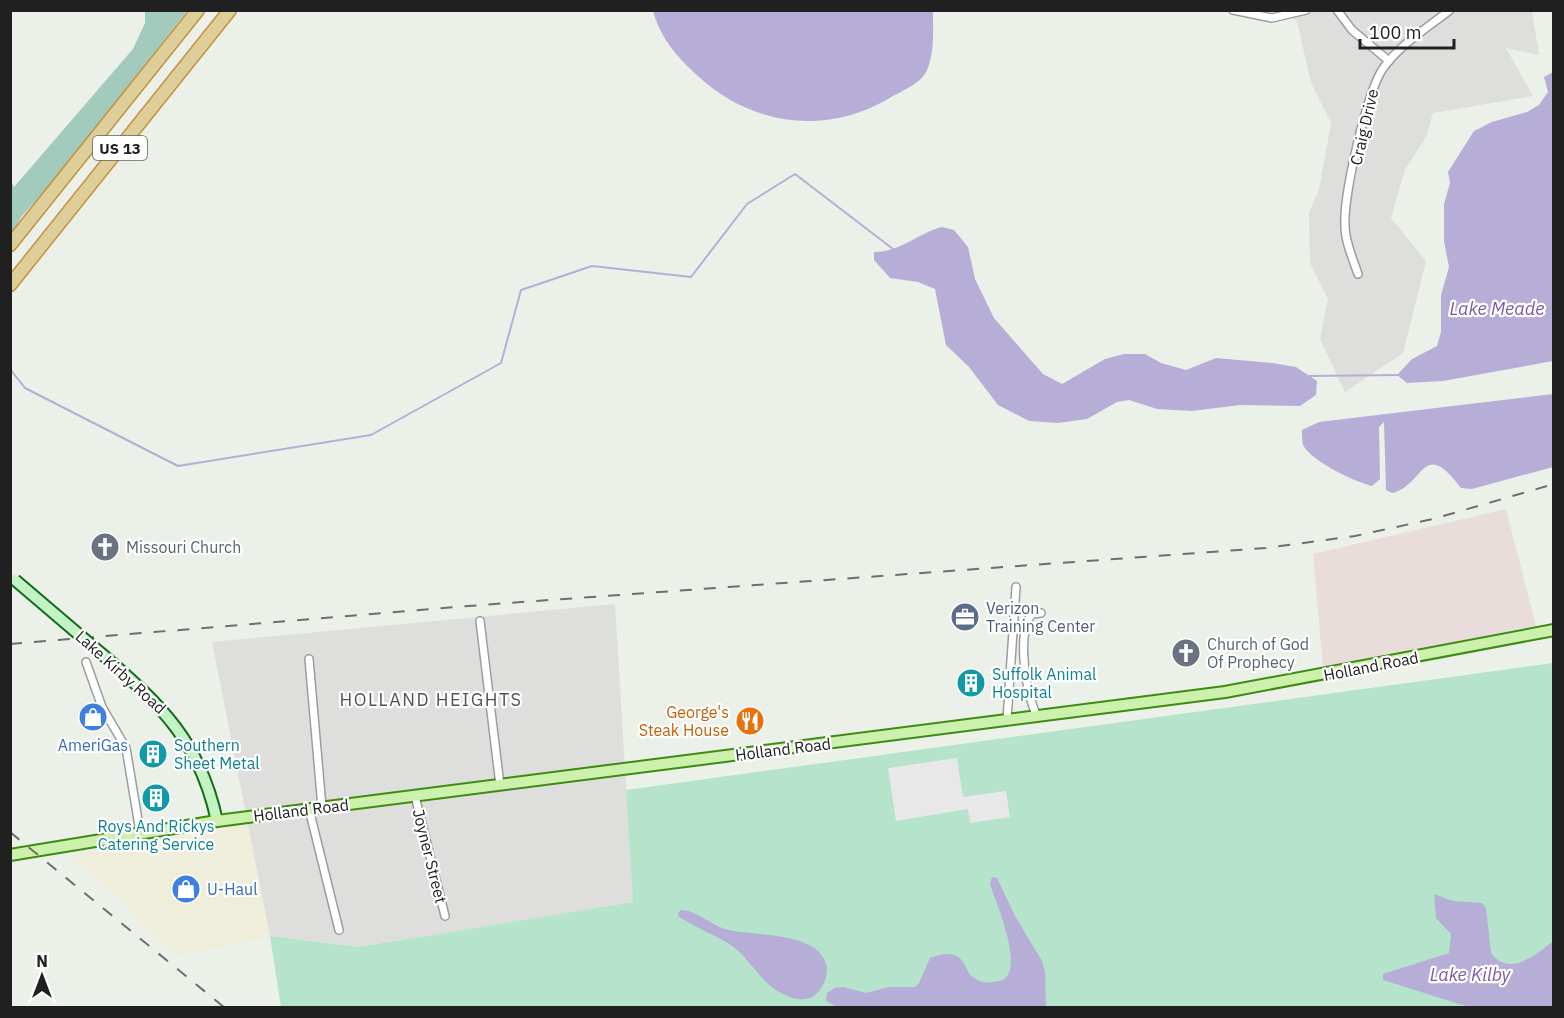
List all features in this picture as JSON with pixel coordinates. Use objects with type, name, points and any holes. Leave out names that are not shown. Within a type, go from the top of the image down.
[{"type":"highway","name":"US 13","points":[[10,245],[198,10]]},
{"type":"highway","name":"US 13","points":[[10,285],[230,10]]},
{"type":"main road","name":"Holland Road","points":[[10,855],[218,821],[1278,684],[1554,630]]},
{"type":"street","points":[[1233,10],[1272,18],[1306,10]]},
{"type":"street","points":[[1337,10],[1352,30],[1389,61]]},
{"type":"street","name":"Craig Drive","points":[[1358,274],[1344,228],[1346,206],[1368,97],[1378,76],[1389,61],[1450,10]]},
{"type":"street","name":"Lake Kirby Road","points":[[13,578],[156,702],[180,730],[201,766],[218,821]]},
{"type":"street","points":[[1007,720],[1016,587]]},
{"type":"street","points":[[1037,716],[1025,684],[1025,655],[1028,619],[1032,614],[1041,613]]},
{"type":"street","points":[[480,621],[500,785]]},
{"type":"street","points":[[309,659],[315,704],[322,807]]},
{"type":"street","points":[[86,662],[96,694],[126,748],[140,832]]},
{"type":"street","name":"Joyner Street","points":[[415,796],[445,916]]},
{"type":"street","points":[[309,809],[339,930]]},
{"type":"shaded area","points":[[145,11],[187,11],[56,178],[22,216],[11,235],[10,179],[14,187],[133,49],[145,23]]},
{"type":"shaded area","points":[[1279,11],[1532,11],[1539,55],[1506,48],[1533,96],[1433,113],[1426,137],[1405,170],[1391,218],[1426,261],[1403,353],[1345,392],[1320,339],[1328,299],[1310,263],[1309,212],[1319,190],[1331,123],[1311,83],[1297,21]]},
{"type":"shaded area","points":[[1506,509],[1536,626],[1323,668],[1313,554]]},
{"type":"shaded area","points":[[615,604],[633,902],[358,947],[270,936],[212,642]]},
{"type":"shaded area","points":[[957,758],[963,797],[1006,791],[1010,817],[970,823],[968,809],[896,821],[888,768]]},
{"type":"shaded area","name":"U-Haul","points":[[247,823],[270,936],[180,956],[139,921],[132,909],[71,855]]},
{"type":"green space","points":[[1553,663],[1553,950],[1449,994],[1464,1007],[281,1007],[270,936],[358,947],[633,902],[626,790]]},
{"type":"water","points":[[653,11],[933,11],[932,51],[928,67],[922,78],[864,111],[839,118],[814,121],[789,120],[765,115],[742,106],[699,77],[671,47],[660,30]]},
{"type":"water","name":"Lake Meade","points":[[1553,72],[1553,361],[1443,381],[1407,383],[1397,375],[1412,359],[1437,346],[1441,332],[1441,295],[1449,267],[1444,241],[1444,204],[1450,183],[1448,172],[1474,131],[1492,122],[1527,112],[1539,105],[1548,92],[1544,77]]},
{"type":"water","points":[[942,227],[954,230],[968,247],[975,279],[994,318],[1043,374],[1062,384],[1105,359],[1124,354],[1145,354],[1161,363],[1186,370],[1216,358],[1296,367],[1317,381],[1316,395],[1300,406],[1240,405],[1192,411],[1157,409],[1129,400],[1117,402],[1087,419],[1058,423],[1029,421],[998,405],[969,367],[946,345],[935,289],[918,282],[890,278],[874,260],[874,252],[893,249]]},
{"type":"water","points":[[1553,394],[1553,467],[1472,489],[1461,488],[1448,473],[1438,466],[1431,465],[1424,468],[1403,488],[1392,493],[1386,490],[1384,422],[1379,427],[1380,479],[1372,486],[1324,464],[1303,445],[1302,430],[1319,422]]},
{"type":"water","points":[[992,877],[997,878],[1015,916],[1042,961],[1045,972],[1046,1007],[839,1008],[826,1001],[827,993],[835,988],[843,987],[866,993],[889,987],[915,987],[930,958],[943,954],[952,954],[960,958],[969,974],[979,981],[995,982],[1007,976],[1011,966],[1008,937],[990,884]]},
{"type":"water","name":"Lake Kilby","points":[[1434,894],[1453,901],[1482,903],[1486,908],[1491,953],[1498,960],[1514,964],[1522,962],[1553,941],[1553,1007],[1469,1007],[1383,980],[1383,974],[1449,953],[1451,934],[1436,918]]},
{"type":"water","points":[[681,910],[697,914],[722,928],[783,937],[812,947],[822,955],[827,968],[824,983],[818,992],[807,999],[786,996],[767,983],[728,943],[679,917],[678,913]]},
{"type":"waterway","points":[[10,369],[25,388],[178,466],[371,435],[501,363],[521,290],[592,266],[691,277],[747,204],[795,174],[893,249]]},
{"type":"waterway","points":[[1308,376],[1398,375]]},
{"type":"railway","points":[[10,644],[481,605],[1266,548],[1355,536],[1433,519],[1554,484]]},
{"type":"railway","points":[[10,832],[225,1008]]},
{"type":"place","name":"Missouri Church","points":[[105,547]]},
{"type":"place","name":"Verizon Training Center","points":[[965,617]]},
{"type":"place","name":"Church of God Of Prophecy","points":[[1186,653]]},
{"type":"place","name":"Suffolk Animal Hospital","points":[[971,683]]},
{"type":"place","name":"AmeriGas","points":[[93,717]]},
{"type":"place","name":"George's Steak House","points":[[750,721]]},
{"type":"place","name":"Southern Sheet Metal","points":[[153,754]]},
{"type":"place","name":"Roys And Rickys Catering Service","points":[[156,798]]},
{"type":"place","name":"U-Haul","points":[[186,889]]},
{"type":"district","name":"HOLLAND HEIGHTS","points":[[431,699]]}]
